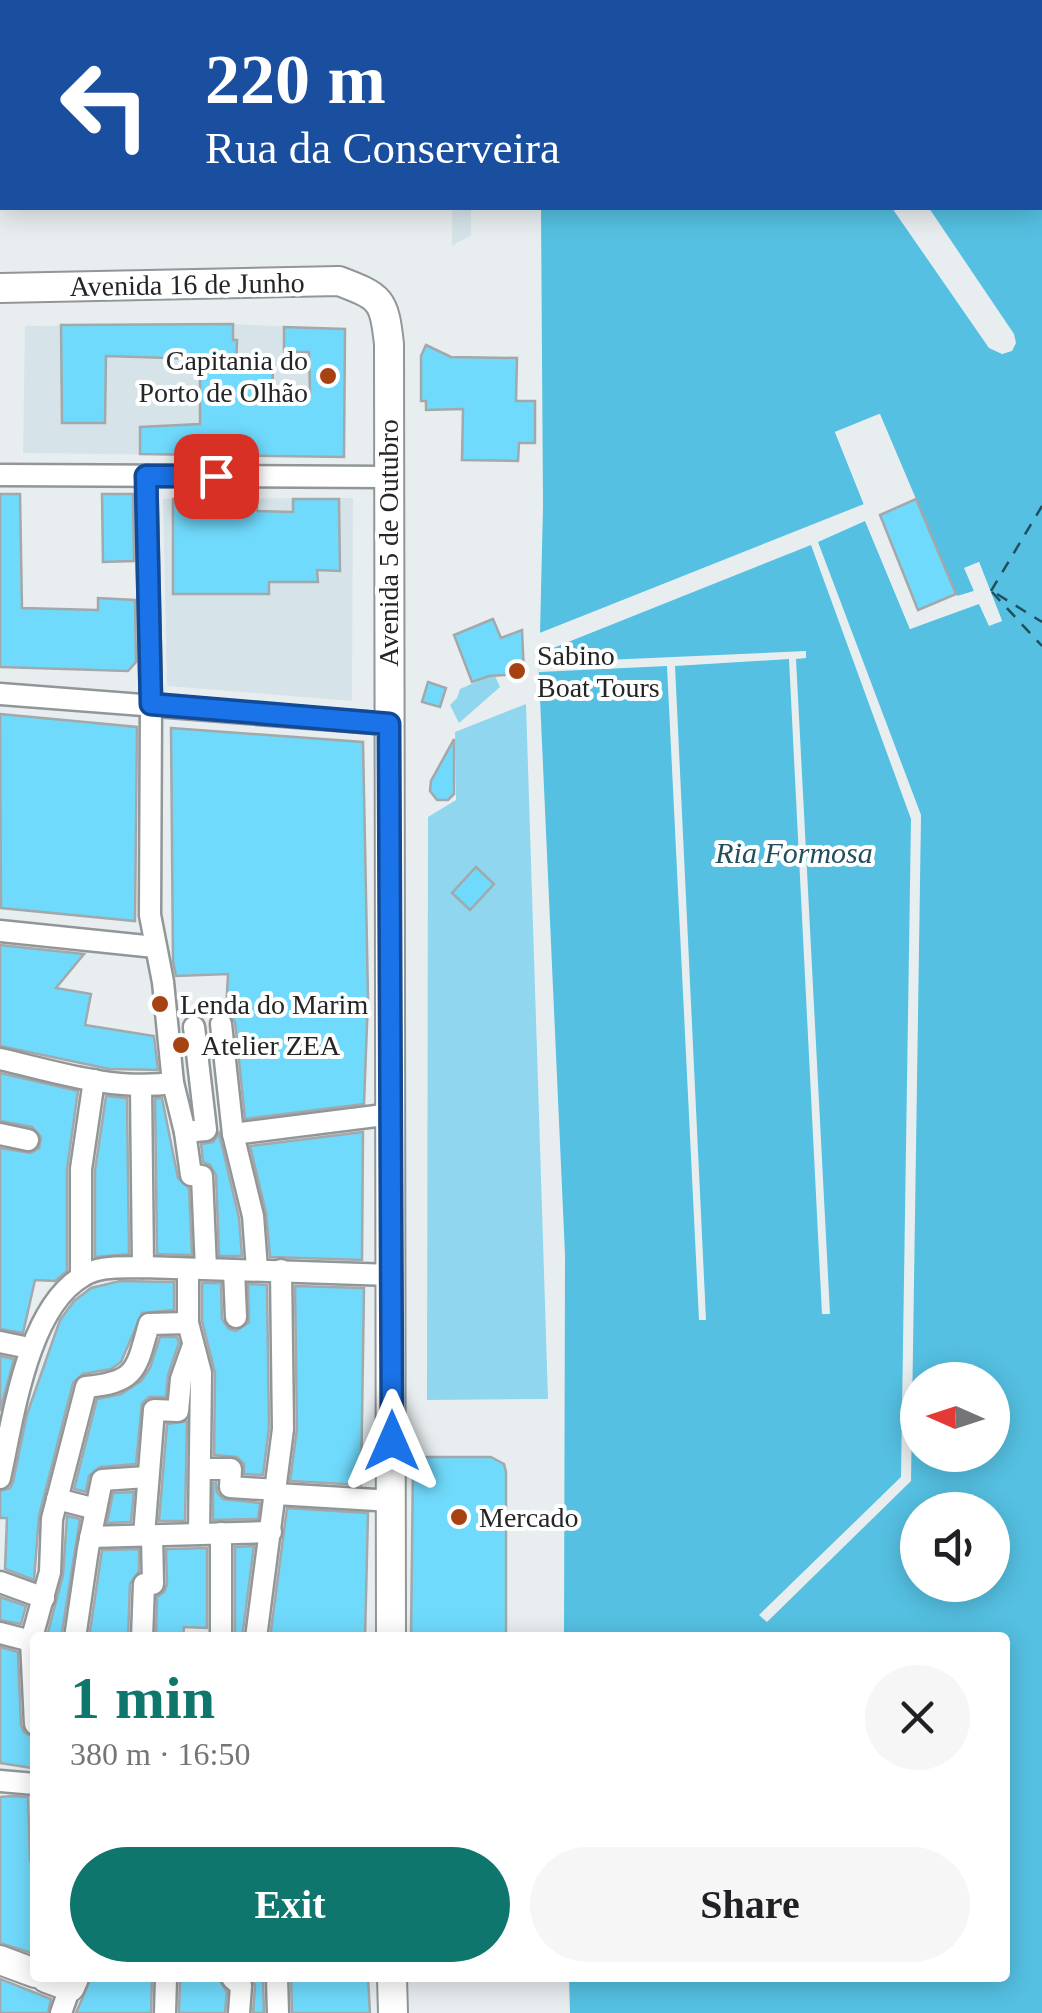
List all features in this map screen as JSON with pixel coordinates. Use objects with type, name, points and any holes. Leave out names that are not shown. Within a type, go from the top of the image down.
[{"type":"main road","name":"Avenida 16 de Junho","points":[[0,288],[339,281],[371,293]]},
{"type":"main road","name":"Avenida 5 de Outubro","points":[[371,293],[385,310],[389,344],[391,1632]]},
{"type":"main road","points":[[0,1960],[30,1971]]},
{"type":"main road","points":[[392,1982],[393,2013]]},
{"type":"street","points":[[0,475],[387,477]]},
{"type":"street","points":[[146,476],[150,916],[163,982],[172,1082],[185,1132],[190,1176],[202,1176],[197,1269],[188,1324],[202,1373],[200,1469],[220,1632]]},
{"type":"street","points":[[0,694],[389,724]]},
{"type":"street","points":[[0,931],[155,946]]},
{"type":"street","points":[[222,1024],[232,1134],[253,1216],[257,1269]]},
{"type":"street","points":[[185,1132],[206,1130],[194,1027]]},
{"type":"street","points":[[0,1059],[141,1087],[172,1082]]},
{"type":"street","points":[[81,1276],[81,1169],[94,1080]]},
{"type":"street","points":[[141,1087],[143,1267]]},
{"type":"street","points":[[232,1134],[392,1114]]},
{"type":"street","points":[[0,1134],[28,1140]]},
{"type":"street","points":[[0,1478],[29,1348],[61,1296],[81,1276],[102,1268],[143,1267],[392,1274]]},
{"type":"street","points":[[234,1270],[236,1317]]},
{"type":"street","points":[[257,1632],[283,1428],[281,1270]]},
{"type":"street","points":[[36,1632],[50,1572],[52,1519],[86,1387],[118,1384],[137,1366],[149,1324],[188,1324]]},
{"type":"street","points":[[0,1342],[29,1348]]},
{"type":"street","points":[[142,1632],[144,1584],[153,1584],[148,1477],[154,1410],[178,1411],[181,1380],[193,1345]]},
{"type":"street","points":[[200,1469],[230,1469],[230,1487],[392,1501]]},
{"type":"street","points":[[76,1632],[102,1480],[148,1477]]},
{"type":"street","points":[[58,1500],[96,1508]]},
{"type":"street","points":[[90,1536],[271,1532]]},
{"type":"street","points":[[0,1582],[44,1598]]},
{"type":"street","points":[[0,1633],[30,1641]]},
{"type":"street","points":[[0,1781],[30,1784]]},
{"type":"street","points":[[165,2013],[166,1982]]},
{"type":"street","points":[[236,1982],[241,1986],[239,2013]]},
{"type":"street","points":[[278,1982],[278,2013]]},
{"type":"shaded area","points":[[452,210],[471,210],[471,235],[452,246]]},
{"type":"shaded area","points":[[233,324],[345,329],[344,457],[23,453],[25,326]]},
{"type":"shaded area","points":[[353,498],[352,701],[167,686],[163,499]]},
{"type":"shaded area","points":[[494,674],[500,687],[459,723],[450,705],[460,689]]},
{"type":"shaded area","points":[[526,704],[548,1399],[427,1400],[428,817],[456,800],[455,732]]},
{"type":"water","name":"Ria Formosa","points":[[541,210],[893,210],[989,348],[1002,354],[1012,351],[1016,343],[1014,334],[930,210],[1042,210],[1042,2013],[570,2013],[569,1982],[1010,1982],[1010,1632],[564,1632],[565,1255],[538,654],[865,520],[910,629],[979,603],[989,625],[1002,621],[979,562],[965,568],[974,591],[958,597],[879,414],[835,432],[864,504],[540,633]]},
{"type":"pier","points":[[880,414],[957,596],[974,591],[964,568],[979,562],[1002,621],[989,626],[979,604],[910,629],[865,521],[818,542],[921,815],[913,1362],[903,1362],[911,819],[811,545],[538,654],[539,648],[864,515],[870,518],[912,623],[979,598],[992,619],[996,618],[976,568],[971,570],[978,593],[959,602],[953,600],[877,420],[841,435],[869,503],[867,509],[539,638],[540,633],[864,505],[835,432]]},
{"type":"pier","points":[[806,651],[806,658],[796,659],[830,1314],[822,1314],[789,659],[675,666],[706,1320],[699,1320],[667,666],[539,672],[538,663]]},
{"type":"pier","points":[[901,1472],[911,1472],[911,1481],[767,1622],[759,1615],[901,1477]]},
{"type":"building","points":[[233,324],[236,369],[273,370],[272,394],[310,393],[309,352],[284,352],[284,327],[345,329],[344,457],[140,454],[140,427],[200,424],[200,359],[106,356],[105,423],[62,423],[61,325]]},
{"type":"building","points":[[426,345],[451,357],[517,358],[516,401],[535,401],[535,443],[519,443],[518,461],[462,460],[463,409],[426,410],[426,401],[421,401],[421,356]]},
{"type":"building","points":[[0,494],[20,494],[22,608],[98,610],[98,598],[135,600],[136,662],[128,671],[0,667]]},
{"type":"building","points":[[102,494],[133,494],[134,561],[103,562]]},
{"type":"building","points":[[173,499],[257,499],[257,511],[293,512],[293,499],[339,499],[340,571],[317,570],[318,582],[269,582],[269,594],[173,594]]},
{"type":"building","points":[[916,499],[956,594],[918,610],[880,515]]},
{"type":"building","points":[[493,619],[501,638],[522,630],[524,674],[489,676],[472,682],[454,635]]},
{"type":"building","points":[[428,682],[446,688],[440,707],[422,702]]},
{"type":"building","points":[[0,714],[137,727],[135,921],[1,908]]},
{"type":"building","points":[[171,728],[363,742],[368,998],[364,1104],[245,1119],[235,1022],[226,1011],[228,974],[176,976],[173,961]]},
{"type":"building","points":[[454,739],[454,794],[448,800],[437,800],[430,791],[431,781]]},
{"type":"building","points":[[476,867],[494,884],[470,910],[452,893]]},
{"type":"building","points":[[0,945],[84,954],[56,988],[91,994],[85,1025],[154,1036],[158,1070],[109,1069],[0,1046]]},
{"type":"building","points":[[0,1073],[78,1091],[67,1169],[67,1271],[55,1281],[35,1280],[23,1333],[0,1329],[0,1148],[31,1153],[39,1148],[41,1137],[32,1127],[0,1121]]},
{"type":"building","points":[[106,1096],[127,1098],[129,1254],[95,1257],[95,1170]]},
{"type":"building","points":[[155,1098],[162,1098],[178,1178],[189,1188],[192,1255],[157,1254]]},
{"type":"building","points":[[363,1132],[362,1260],[270,1257],[266,1213],[250,1146]]},
{"type":"building","points":[[219,1133],[239,1218],[242,1256],[219,1256],[216,1175],[203,1162],[201,1144],[213,1142]]},
{"type":"building","points":[[120,1281],[174,1282],[174,1310],[142,1313],[121,1362],[111,1369],[83,1374],[73,1383],[39,1516],[34,1580],[5,1569],[7,1518],[0,1518],[0,1491],[10,1488],[13,1482],[27,1414],[60,1320],[74,1301],[91,1288]]},
{"type":"building","points":[[202,1283],[221,1283],[222,1319],[229,1329],[236,1331],[249,1322],[248,1284],[267,1285],[269,1428],[263,1475],[244,1474],[244,1464],[237,1457],[214,1455],[215,1373],[202,1321]]},
{"type":"building","points":[[295,1286],[364,1288],[361,1485],[290,1481],[297,1429]]},
{"type":"building","points":[[160,1337],[177,1337],[179,1343],[168,1375],[166,1397],[149,1397],[142,1403],[136,1464],[100,1467],[89,1476],[86,1492],[74,1489],[97,1399],[121,1394],[141,1381],[150,1368]]},
{"type":"building","points":[[0,1356],[14,1359],[0,1411]]},
{"type":"building","points":[[187,1421],[185,1521],[159,1521],[167,1424]]},
{"type":"building","name":"Mercado","points":[[425,1457],[491,1457],[504,1464],[506,1632],[411,1632],[413,1463]]},
{"type":"building","points":[[213,1483],[223,1499],[260,1503],[258,1519],[213,1520]]},
{"type":"building","points":[[134,1492],[131,1522],[107,1523],[113,1493]]},
{"type":"building","points":[[287,1508],[368,1513],[365,1632],[271,1632]]},
{"type":"building","points":[[67,1516],[80,1519],[62,1632],[48,1632],[63,1575]]},
{"type":"building","points":[[254,1546],[243,1632],[235,1632],[235,1547]]},
{"type":"building","points":[[207,1548],[207,1628],[156,1632],[157,1597],[167,1584],[166,1549]]},
{"type":"building","points":[[139,1549],[139,1571],[130,1584],[128,1632],[90,1632],[102,1550]]},
{"type":"building","points":[[0,1597],[26,1606],[21,1624],[0,1620]]},
{"type":"building","points":[[0,1647],[18,1652],[21,1725],[30,1736],[30,1768],[0,1763]]},
{"type":"building","points":[[0,1797],[28,1797],[30,1952],[0,1943]]},
{"type":"building","points":[[0,1979],[51,1999],[48,2013],[0,2013]]},
{"type":"building","points":[[89,1982],[152,1982],[151,2013],[76,2013]]},
{"type":"building","points":[[180,1982],[221,1982],[227,1992],[225,2013],[179,2013]]},
{"type":"building","points":[[254,1982],[263,1982],[264,2013],[253,2013]]},
{"type":"building","points":[[291,1982],[368,1982],[370,2013],[292,2013]]},
{"type":"ferry route","points":[[991,591],[1042,506]]},
{"type":"ferry route","points":[[992,592],[1042,646]]},
{"type":"ferry route","points":[[997,594],[1042,622]]},
{"type":"place","name":"Capitania do Porto de Olhão","points":[[328,376]]},
{"type":"place","name":"Sabino Boat Tours","points":[[517,671]]},
{"type":"place","name":"Lenda do Marim","points":[[160,1004]]},
{"type":"place","name":"Atelier ZEA","points":[[181,1045]]},
{"type":"place","name":"Mercado","points":[[459,1517]]},
{"type":"route","points":[[216,476],[146,476],[151,704],[389,724],[392,1441]]}]
